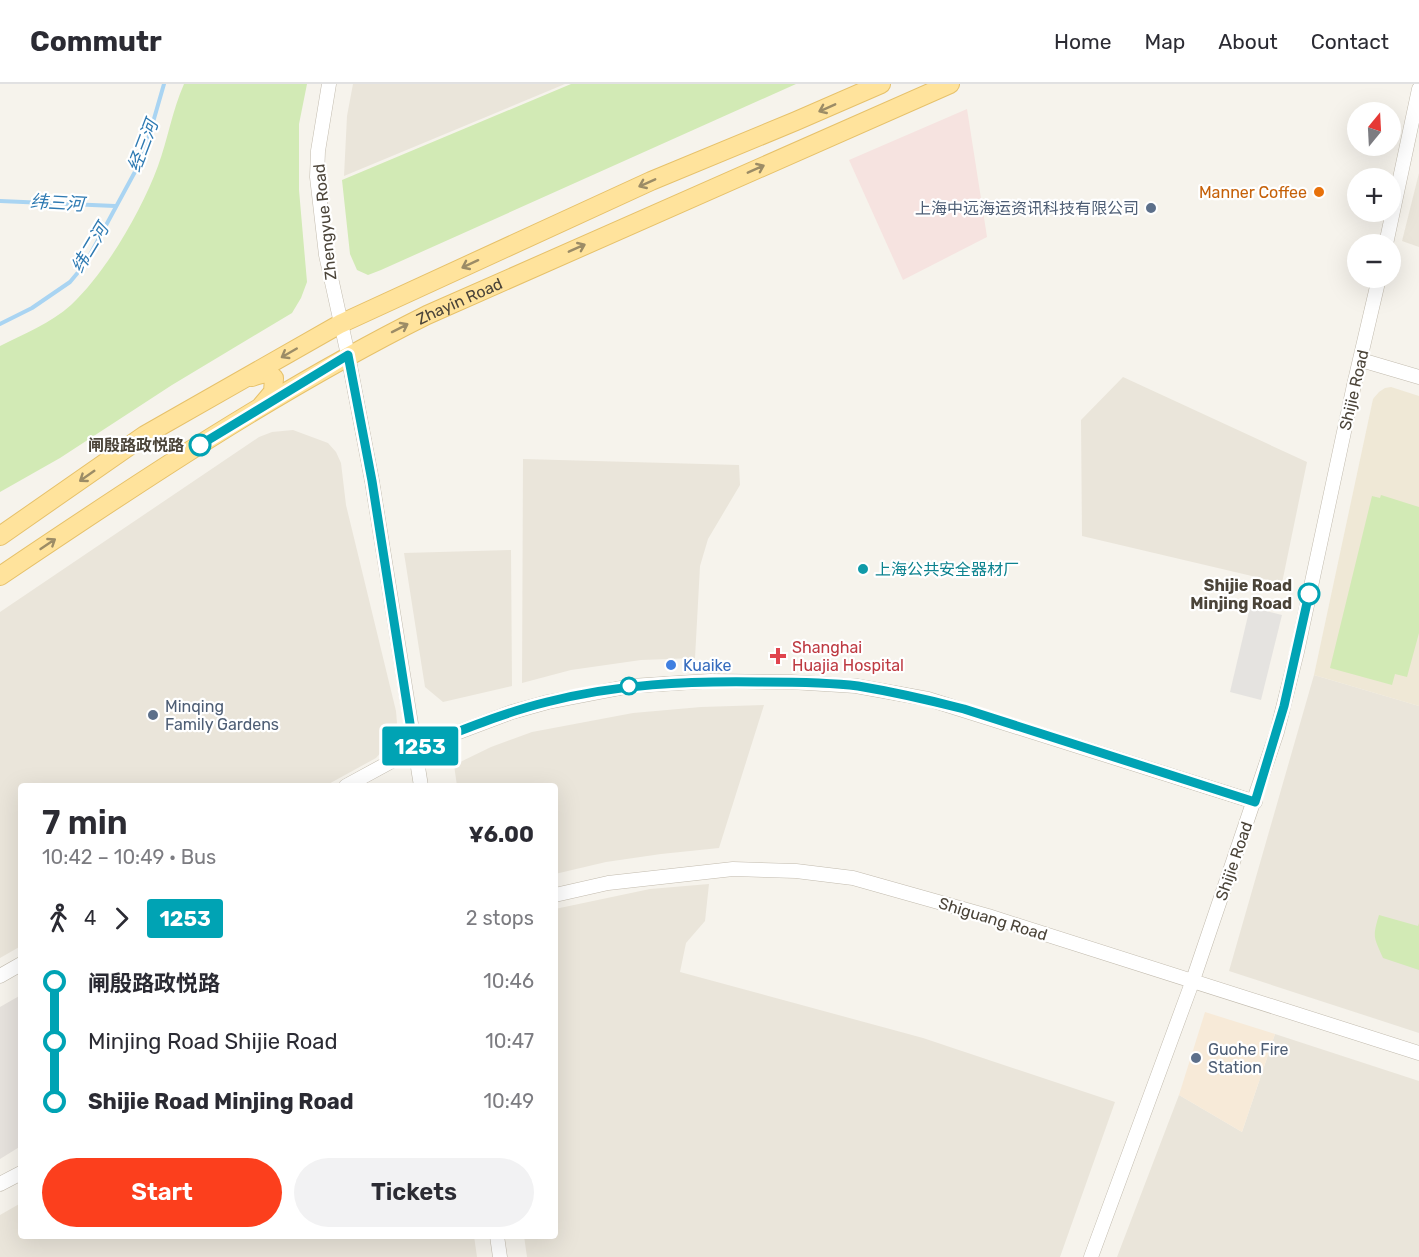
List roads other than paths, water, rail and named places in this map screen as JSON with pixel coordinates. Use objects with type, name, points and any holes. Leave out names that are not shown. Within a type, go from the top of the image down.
[{"type":"main road","name":"Zhayin Road","points":[[0,536],[145,435],[340,324],[651,181],[881,84]]},
{"type":"main road","name":"Zhayin Road","points":[[0,576],[163,466],[348,355],[444,307],[950,84]]},
{"type":"main road","points":[[420,287],[418,297],[422,306],[444,307]]},
{"type":"main road","points":[[237,383],[265,373],[274,378],[275,384],[270,398],[254,412]]},
{"type":"street","name":"Zhengyue Road","points":[[329,84],[318,151],[317,177],[326,255],[372,481],[420,783]]},
{"type":"street","points":[[1388,234],[1419,89]]},
{"type":"street","name":"Shijie Road","points":[[1091,1257],[1193,980],[1255,802],[1279,724],[1298,652],[1377,288]]},
{"type":"street","points":[[1360,360],[1419,377]]},
{"type":"street","points":[[352,783],[414,749],[512,712],[548,702],[631,686],[710,681],[791,682],[856,686],[928,699],[1255,802]]},
{"type":"street","name":"Shiguang Road","points":[[558,894],[608,883],[734,869],[796,870],[853,878],[1193,980],[1419,1053]]},
{"type":"street","points":[[0,976],[18,966]]},
{"type":"street","points":[[0,1184],[18,1175]]},
{"type":"street","points":[[497,1239],[500,1257]]},
{"type":"waterway","name":"纬二河","points":[[0,324],[32,308],[70,282],[85,264],[143,157],[164,84]]},
{"type":"waterway","name":"纬三河","points":[[0,201],[115,206]]},
{"type":"place","name":"Manner Coffee","points":[[1319,192]]},
{"type":"place","name":"上海中远海运资讯科技有限公司","points":[[1151,208]]},
{"type":"place","name":"闸殷路政悦路","points":[[200,445]]},
{"type":"place","name":"上海公共安全器材厂","points":[[863,569]]},
{"type":"place","name":"Shijie Road Minjing Road","points":[[1309,594]]},
{"type":"place","name":"Shanghai Huajia Hospital","points":[[778,656]]},
{"type":"place","name":"Kuaike","points":[[671,665]]},
{"type":"place","name":"Minqing Family Gardens","points":[[153,715]]},
{"type":"place","name":"Guohe Fire Station","points":[[1196,1058]]},
{"type":"water label","name":"经三河","points":[[143,146]]}]
